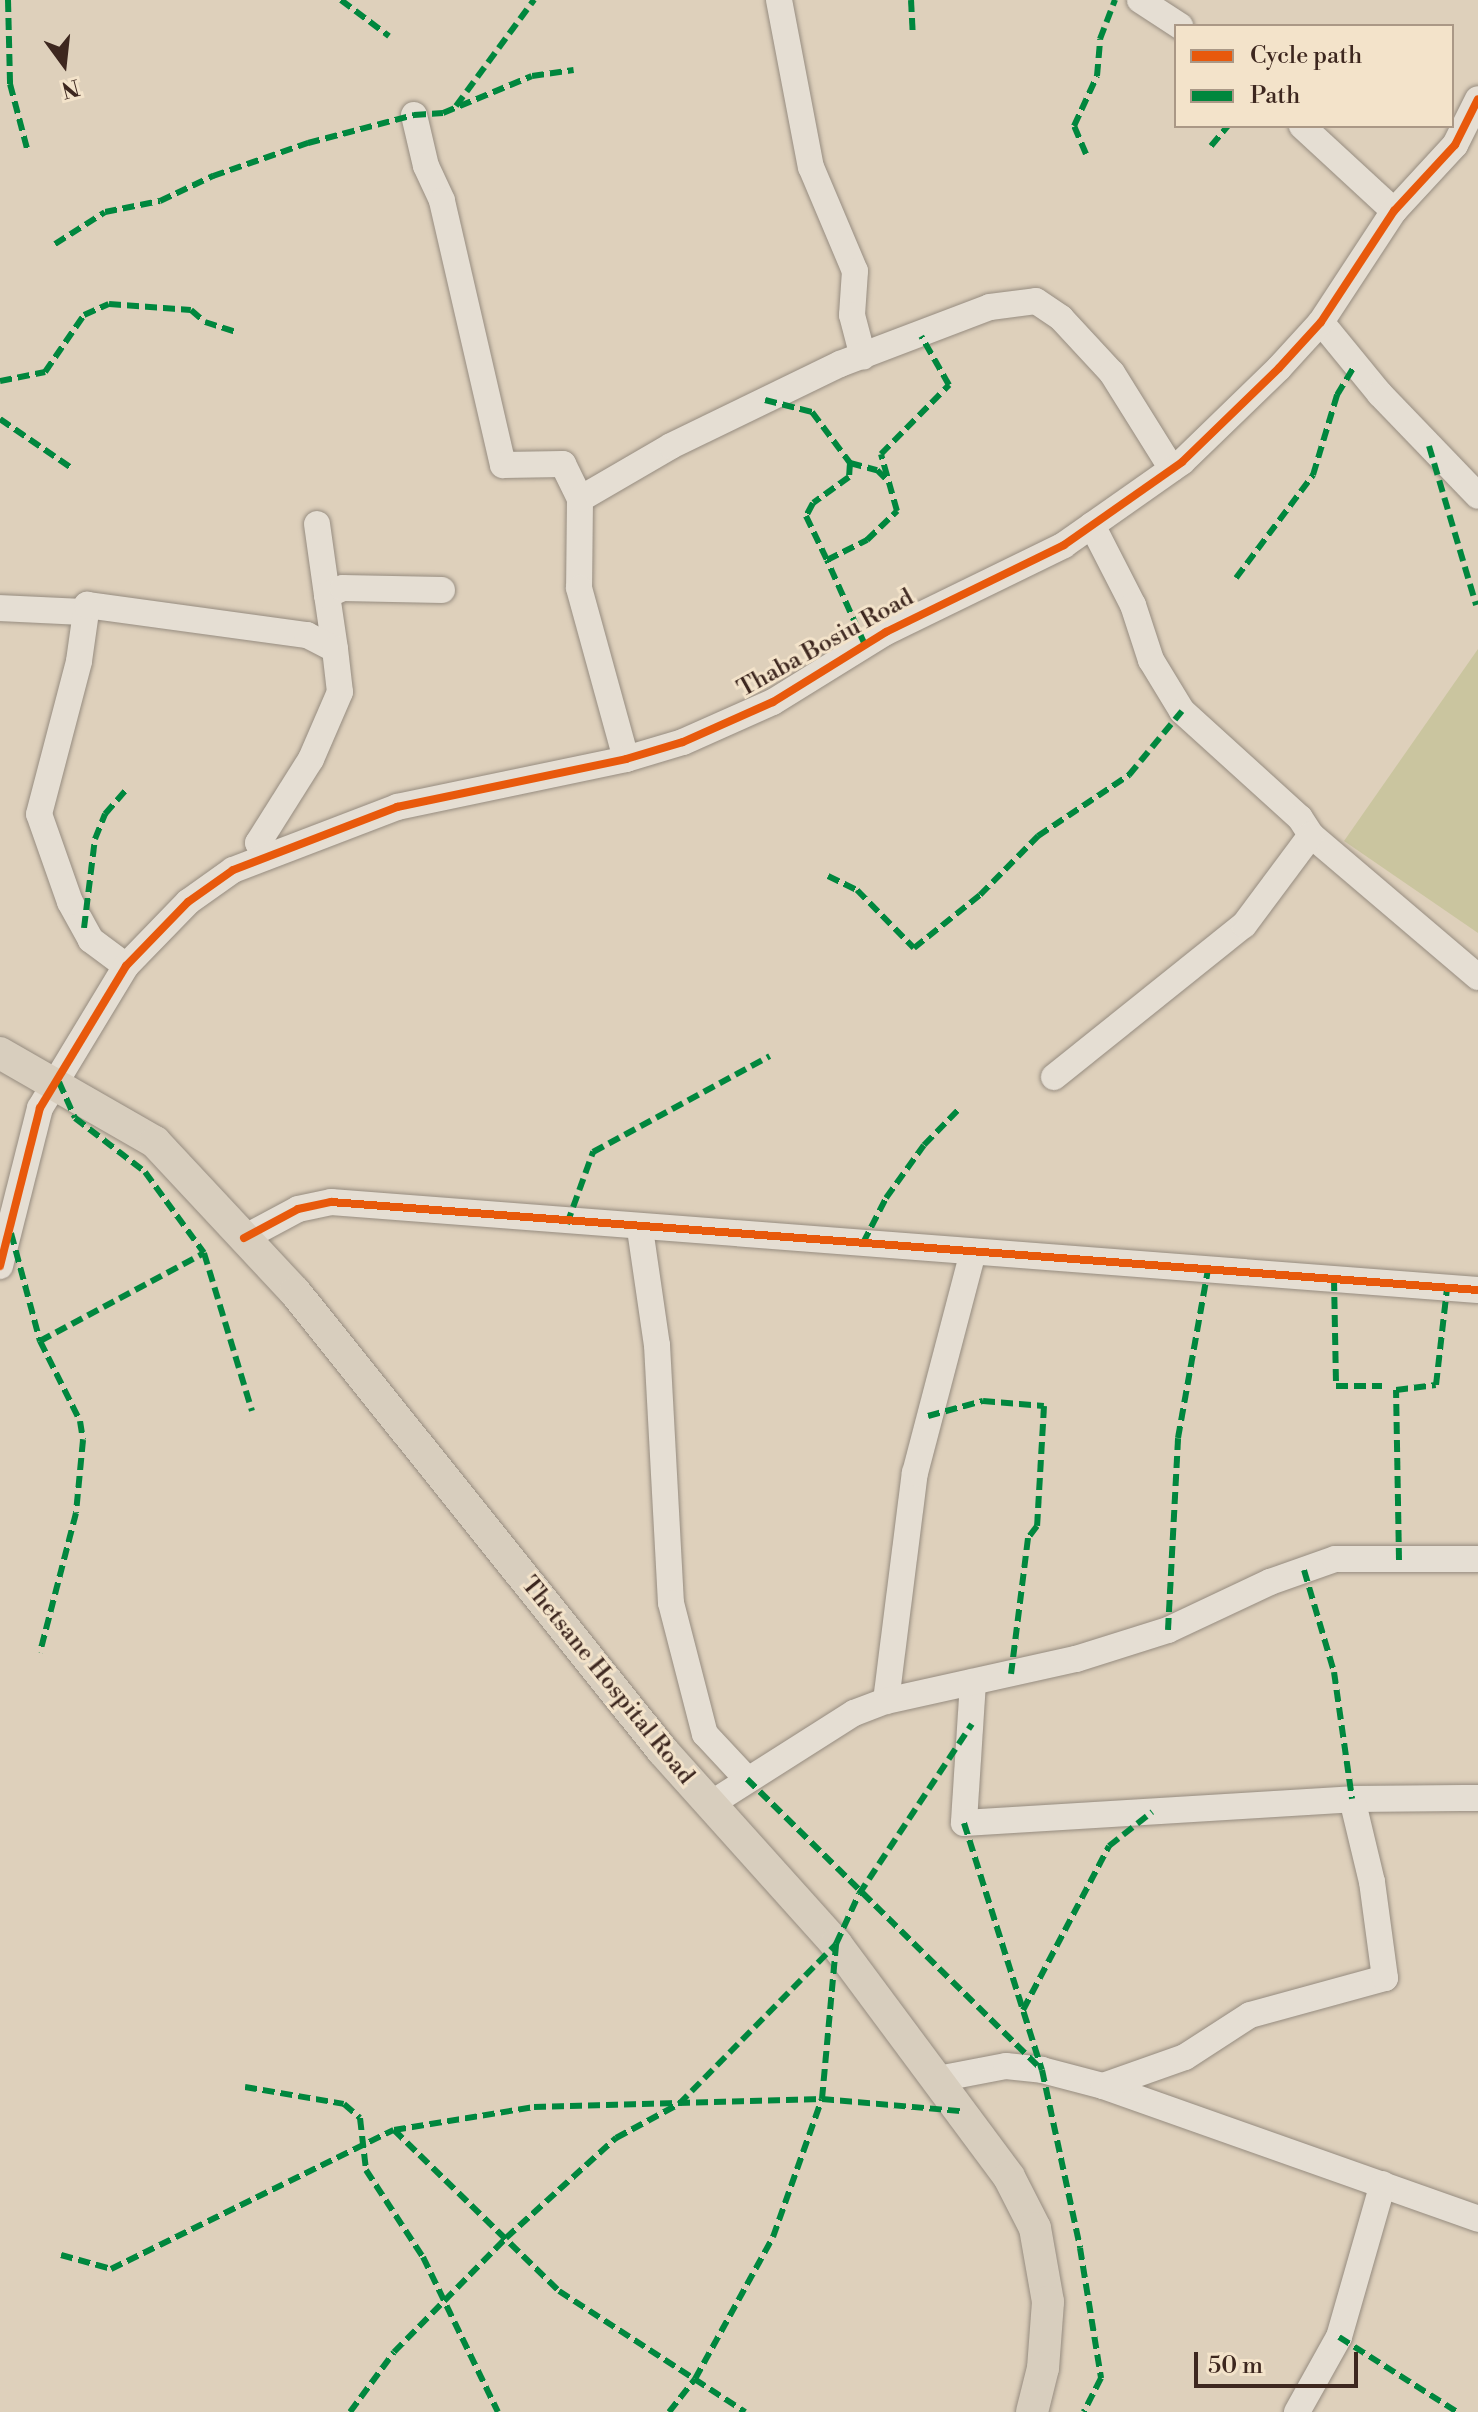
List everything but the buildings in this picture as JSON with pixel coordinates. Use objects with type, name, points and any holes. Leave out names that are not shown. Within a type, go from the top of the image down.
[{"type":"main road","name":"Thetsane Hospital Road","points":[[0,1053],[59,1082],[155,1142],[295,1292],[486,1536],[709,1805],[836,1944],[1009,2177],[1035,2228],[1048,2302],[1043,2368],[1032,2412]]},
{"type":"street","points":[[779,0],[811,167],[855,271],[852,315],[863,357]]},
{"type":"street","points":[[1140,0],[1177,24]]},
{"type":"street","name":"Thaba Bosiu Road","points":[[0,1266],[27,1146],[40,1108],[59,1082],[126,966],[188,902],[233,870],[397,807],[626,759],[683,742],[773,702],[886,632],[1064,545],[1172,469],[1321,322],[1394,211],[1455,145],[1478,99]]},
{"type":"street","points":[[414,115],[426,166],[442,201],[503,465],[563,464],[580,499],[579,588],[626,759]]},
{"type":"street","points":[[1304,128],[1394,211]]},
{"type":"street","points":[[580,499],[742,410],[863,357],[990,307],[1036,301],[1061,318],[1112,373],[1172,469]]},
{"type":"street","points":[[1321,322],[1380,394],[1478,496]]},
{"type":"street","points":[[266,856],[258,843],[311,759],[340,692],[317,524]]},
{"type":"street","points":[[1092,525],[1133,605],[1151,660],[1182,711],[1285,803],[1311,835],[1478,977]]},
{"type":"street","points":[[327,595],[343,588],[442,590]]},
{"type":"street","points":[[126,966],[91,940],[70,902],[39,814],[62,735],[87,605],[239,623],[307,635],[335,649]]},
{"type":"street","points":[[0,608],[86,612]]},
{"type":"street","points":[[1054,1077],[1244,925],[1311,835]]},
{"type":"street","points":[[244,1238],[298,1209],[331,1202],[640,1229],[1478,1290]]},
{"type":"street","points":[[640,1229],[657,1345],[671,1603],[705,1734],[747,1779]]},
{"type":"street","points":[[886,1701],[915,1473],[973,1252]]},
{"type":"street","points":[[709,1805],[854,1713],[886,1701],[1076,1659],[1168,1630],[1270,1582],[1335,1559],[1478,1559]]},
{"type":"street","points":[[973,1682],[964,1823],[1352,1799],[1478,1798]]},
{"type":"street","points":[[1103,2086],[1185,2057],[1250,2015],[1385,1978],[1372,1882],[1352,1799]]},
{"type":"street","points":[[938,2079],[1006,2066],[1103,2086],[1478,2219]]},
{"type":"street","points":[[1297,2412],[1339,2337],[1383,2184]]},
{"type":"shaded area","points":[[1478,649],[1478,933],[1344,841]]},
{"type":"marked path","points":[[8,0],[10,84],[28,152]]},
{"type":"marked path","points":[[341,0],[389,36]]},
{"type":"marked path","points":[[456,106],[534,0]]},
{"type":"marked path","points":[[911,0],[913,35]]},
{"type":"marked path","points":[[1086,154],[1074,126],[1097,76],[1100,39],[1115,0]]},
{"type":"marked path","points":[[55,244],[105,212],[160,201],[213,176],[308,143],[414,115],[443,113],[532,76],[574,70]]},
{"type":"marked path","points":[[1211,146],[1226,128]]},
{"type":"marked path","points":[[0,381],[45,372],[84,315],[109,304],[191,310],[205,322],[236,332]]},
{"type":"marked path","points":[[865,645],[827,560],[867,540],[897,511],[881,454],[949,385],[921,336]]},
{"type":"marked path","points":[[1236,578],[1313,475],[1337,395],[1355,365]]},
{"type":"marked path","points":[[765,400],[812,412],[850,463],[849,477],[813,503],[806,516],[827,560]]},
{"type":"marked path","points":[[0,419],[73,469]]},
{"type":"marked path","points":[[1429,446],[1476,605]]},
{"type":"marked path","points":[[850,463],[877,470],[887,480]]},
{"type":"marked path","points":[[828,876],[857,890],[914,948],[980,895],[1038,836],[1129,775],[1182,711]]},
{"type":"marked path","points":[[84,928],[95,839],[105,814],[126,790]]},
{"type":"marked path","points":[[567,1224],[593,1152],[770,1056]]},
{"type":"marked path","points":[[59,1082],[75,1118],[145,1172],[204,1253],[252,1411]]},
{"type":"marked path","points":[[863,1243],[886,1198],[924,1145],[961,1107]]},
{"type":"marked path","points":[[11,1233],[40,1341],[80,1421],[83,1440],[76,1513],[40,1652]]},
{"type":"marked path","points":[[40,1341],[204,1253]]},
{"type":"marked path","points":[[1168,1630],[1178,1438],[1208,1270]]},
{"type":"marked path","points":[[1334,1279],[1336,1386],[1382,1386]]},
{"type":"marked path","points":[[1399,1560],[1396,1390],[1436,1385],[1447,1288]]},
{"type":"marked path","points":[[928,1416],[983,1401],[1044,1406],[1037,1526],[1028,1538],[1011,1674]]},
{"type":"marked path","points":[[1304,1570],[1334,1672],[1352,1799]]},
{"type":"marked path","points":[[669,2412],[695,2379],[773,2237],[822,2099],[836,1944],[859,1894],[972,1724]]},
{"type":"marked path","points":[[747,1779],[1039,2067]]},
{"type":"marked path","points":[[1023,2010],[1109,1846],[1152,1812]]},
{"type":"marked path","points":[[964,1823],[1042,2070],[1080,2248],[1101,2378],[1084,2412]]},
{"type":"marked path","points":[[350,2412],[394,2352],[506,2238],[616,2138],[679,2104],[836,1944]]},
{"type":"marked path","points":[[245,2087],[344,2104],[360,2118],[366,2170],[423,2257],[498,2412]]},
{"type":"marked path","points":[[61,2255],[111,2269],[394,2130],[534,2107],[822,2099],[960,2111]]},
{"type":"marked path","points":[[394,2130],[559,2291],[745,2412]]},
{"type":"marked path","points":[[1339,2337],[1457,2412]]},
{"type":"cycle path","points":[[0,1266],[40,1108],[126,966],[188,902],[233,870],[397,807],[626,759],[683,742],[773,702],[886,632],[1064,545],[1182,462],[1279,368],[1321,322],[1394,211],[1455,145],[1478,99]]},
{"type":"cycle path","points":[[244,1238],[298,1209],[331,1202],[1478,1290]]}]
